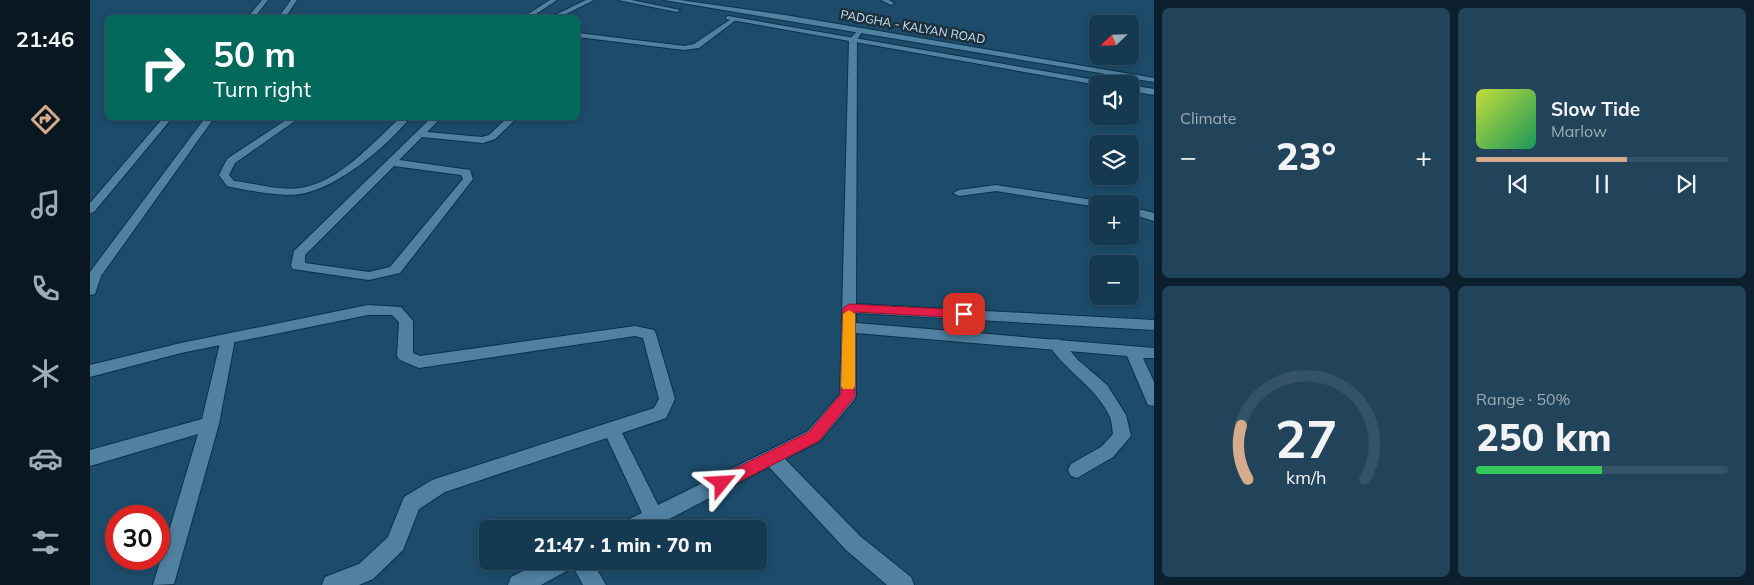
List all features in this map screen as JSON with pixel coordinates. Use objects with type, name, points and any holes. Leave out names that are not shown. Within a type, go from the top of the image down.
[{"type":"street","points":[[252,15],[265,0]]},
{"type":"street","points":[[283,15],[294,0]]},
{"type":"street","points":[[529,15],[554,0]]},
{"type":"street","points":[[558,15],[591,0]]},
{"type":"street","points":[[621,0],[696,13]]},
{"type":"street","name":"PADGHA - KALYAN ROAD","points":[[667,0],[785,17],[857,35],[1154,80]]},
{"type":"street","points":[[773,26],[785,17]]},
{"type":"street","points":[[724,18],[773,26],[857,35],[1089,80]]},
{"type":"street","points":[[580,35],[684,48],[696,46],[734,19]]},
{"type":"street","points":[[648,520],[814,436],[848,396],[857,35]]},
{"type":"street","points":[[1139,90],[1154,92]]},
{"type":"street","points":[[90,210],[165,120]]},
{"type":"street","points":[[90,291],[94,276],[208,120]]},
{"type":"street","points":[[291,120],[231,161],[224,175],[231,184],[298,191],[321,185],[339,176],[403,120]]},
{"type":"street","points":[[390,162],[466,172],[468,179],[395,270],[369,276],[298,266],[298,254],[390,162],[434,120]]},
{"type":"street","points":[[419,134],[483,140],[492,137],[510,120]]},
{"type":"street","points":[[959,193],[996,188],[1089,202]]},
{"type":"street","points":[[1139,213],[1154,217]]},
{"type":"street","points":[[849,308],[1154,325]]},
{"type":"street","points":[[90,371],[181,348],[368,310],[396,310],[406,321],[405,356],[419,362],[635,331],[649,334],[667,399],[660,413],[438,486],[411,503],[396,543],[366,572],[333,585]]},
{"type":"street","points":[[849,327],[1154,353]]},
{"type":"street","points":[[162,584],[210,424],[228,339]]},
{"type":"street","points":[[1056,344],[1072,364],[1101,389],[1118,415],[1122,436],[1107,452],[1077,470]]},
{"type":"street","points":[[1132,351],[1154,400]]},
{"type":"street","points":[[90,458],[210,424]]},
{"type":"street","points":[[611,429],[654,517]]},
{"type":"street","points":[[772,458],[853,543],[903,585]]},
{"type":"street","points":[[519,585],[548,570]]},
{"type":"street","points":[[586,570],[595,585]]},
{"type":"slow traffic","points":[[848,386],[849,314]]},
{"type":"route","points":[[722,483],[814,436],[848,396],[849,308],[964,314]]}]
